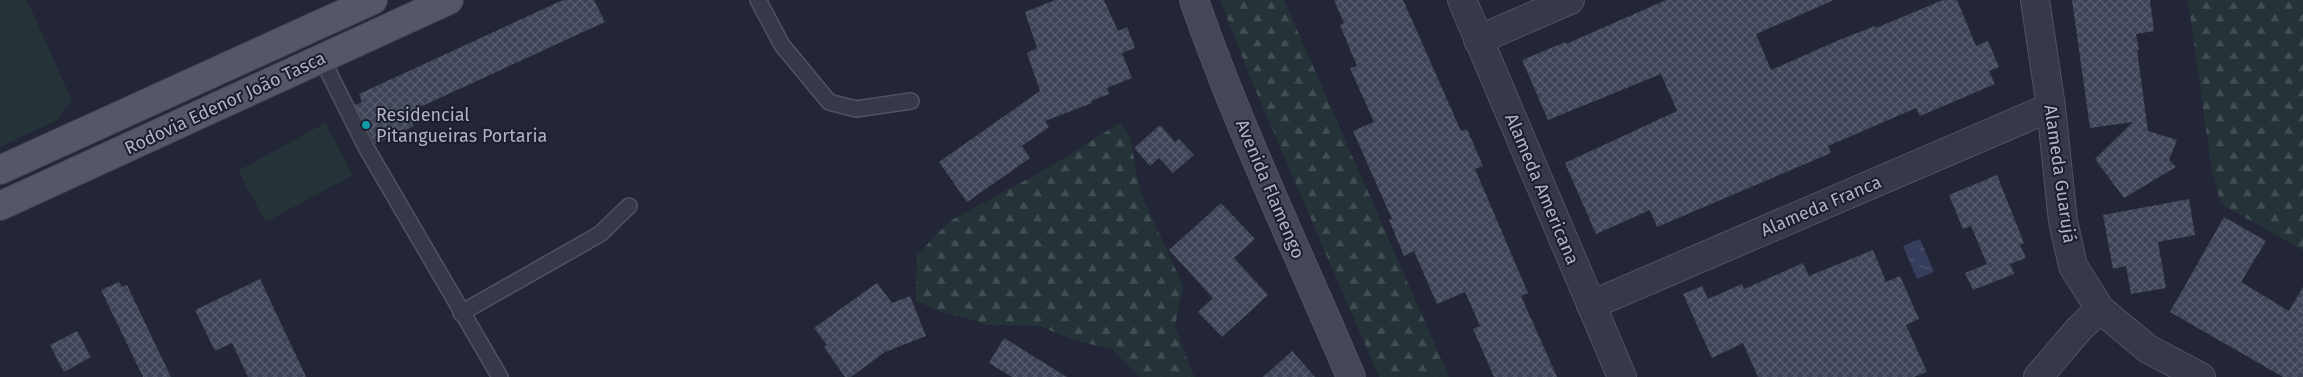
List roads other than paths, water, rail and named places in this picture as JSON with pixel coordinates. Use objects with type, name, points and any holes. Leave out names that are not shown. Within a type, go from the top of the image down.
[{"type":"main road","name":"Rodovia Edenor João Tasca","points":[[0,170],[373,0]]},
{"type":"main road","name":"Rodovia Edenor João Tasca","points":[[0,206],[449,0]]},
{"type":"street","name":"Avenida Flamengo","points":[[1194,0],[1250,144],[1351,377]]},
{"type":"street","name":"Alameda Americana","points":[[1462,0],[1622,377]]},
{"type":"street","points":[[1478,40],[1570,0]]},
{"type":"street","name":"Alameda Guarujá","points":[[2035,0],[2051,107],[2063,221],[2073,266],[2100,309],[2148,349],[2201,377]]},
{"type":"street","name":"Alameda Franca","points":[[1591,305],[2051,107]]},
{"type":"street","points":[[2038,377],[2079,329],[2100,309]]},
{"type":"lane","points":[[758,0],[782,45],[828,102],[856,109],[911,101]]},
{"type":"lane","points":[[322,59],[367,148],[461,313],[500,377]]},
{"type":"lane","points":[[461,313],[600,234],[629,206]]},
{"type":"water","points":[[1920,239],[1934,272],[1917,279],[1903,246]]},
{"type":"place","name":"Residencial Pitangueiras Portaria","points":[[366,125]]}]
